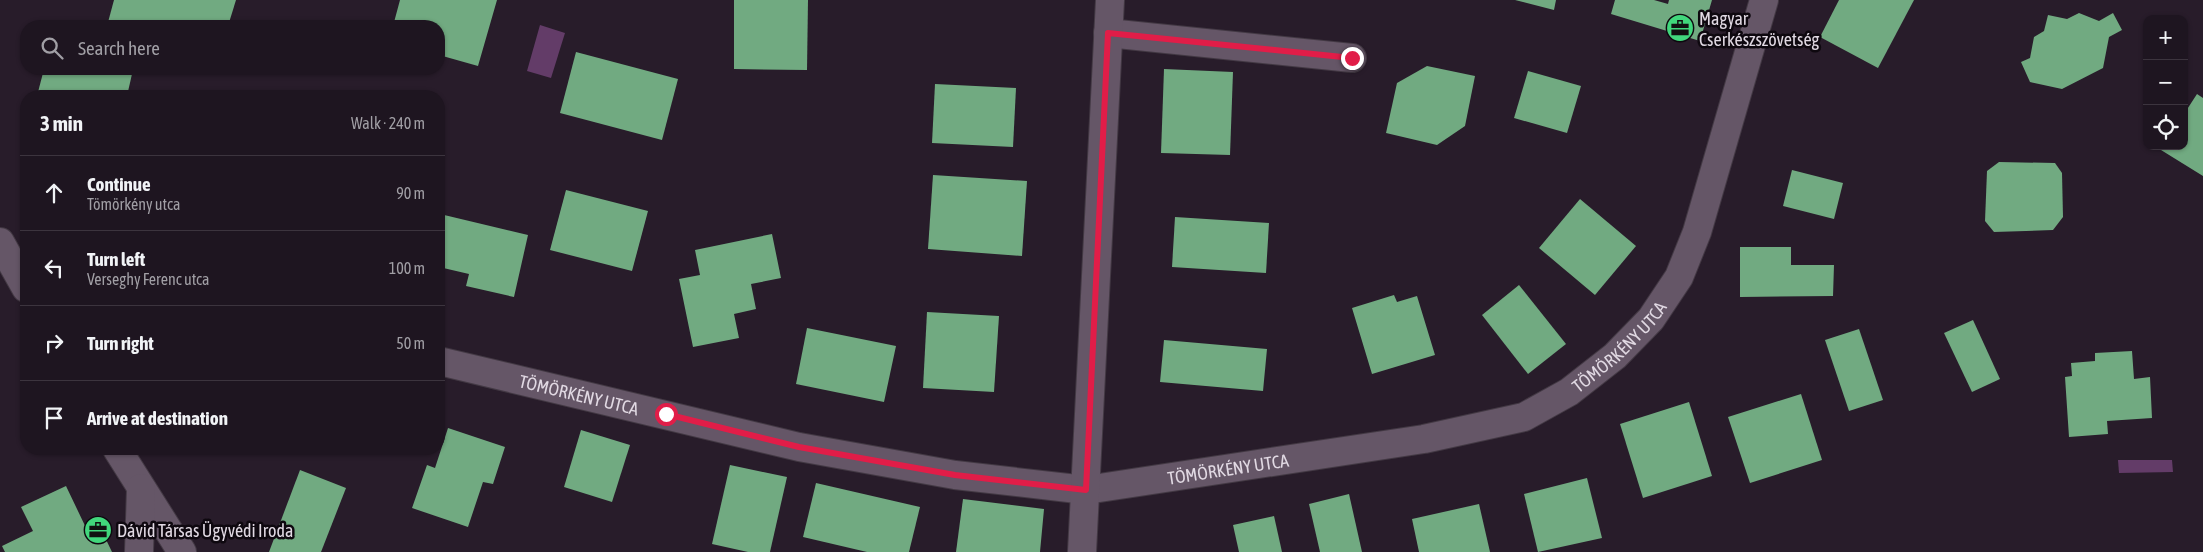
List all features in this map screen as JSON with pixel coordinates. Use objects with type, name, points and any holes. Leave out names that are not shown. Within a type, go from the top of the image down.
[{"type":"street","points":[[1082,552],[1110,0]]},
{"type":"street","name":"TÖMÖRKÉNY UTCA","points":[[445,362],[799,447],[955,475],[1086,490],[1424,439],[1524,417],[1569,392],[1615,356],[1651,319],[1679,277],[1697,232],[1764,0]]},
{"type":"street","points":[[1108,33],[1352,58]]},
{"type":"street","points":[[0,242],[20,277]]},
{"type":"street","points":[[121,455],[182,552]]},
{"type":"street","points":[[139,552],[140,488]]},
{"type":"shaded area","points":[[540,25],[565,33],[551,78],[527,71]]},
{"type":"shaded area","points":[[2118,460],[2172,460],[2173,472],[2119,473]]},
{"type":"building","points":[[114,0],[236,0],[230,20],[109,20]]},
{"type":"building","points":[[400,0],[497,0],[478,66],[445,57],[445,20],[395,20]]},
{"type":"building","points":[[734,0],[808,0],[807,70],[734,69]]},
{"type":"building","points":[[1515,0],[1556,0],[1554,10]]},
{"type":"building","name":"Magyar Cserkészszövetség","points":[[1615,0],[1654,0],[1668,4],[1669,0],[1712,0],[1700,41],[1611,14]]},
{"type":"building","points":[[1839,0],[1914,0],[1878,68],[1820,37]]},
{"type":"building","points":[[2079,13],[2099,21],[2113,13],[2122,30],[2109,37],[2103,68],[2062,89],[2030,82],[2021,62],[2030,58],[2034,37],[2044,31],[2048,15],[2067,19]]},
{"type":"building","points":[[576,52],[678,79],[662,140],[560,113]]},
{"type":"building","points":[[1427,66],[1475,76],[1465,126],[1437,145],[1386,133],[1397,83]]},
{"type":"building","points":[[1164,69],[1233,72],[1230,155],[1161,153]]},
{"type":"building","points":[[1528,71],[1581,86],[1567,133],[1514,118]]},
{"type":"building","points":[[42,75],[132,75],[128,90],[39,90]]},
{"type":"building","points":[[935,84],[1016,88],[1013,147],[932,143]]},
{"type":"building","points":[[2197,94],[2203,98],[2203,176],[2161,150],[2188,150],[2188,108]]},
{"type":"building","points":[[1999,162],[2055,163],[2062,173],[2063,217],[2053,230],[1994,232],[1985,221],[1987,171]]},
{"type":"building","points":[[1792,170],[1843,183],[1834,219],[1783,206]]},
{"type":"building","points":[[933,175],[1027,181],[1022,256],[928,249]]},
{"type":"building","points":[[566,190],[648,211],[632,271],[550,250]]},
{"type":"building","points":[[1580,199],[1636,246],[1595,295],[1539,248]]},
{"type":"building","points":[[445,215],[528,235],[514,297],[466,286],[469,274],[445,268]]},
{"type":"building","points":[[1175,217],[1269,223],[1266,273],[1172,267]]},
{"type":"building","points":[[772,234],[781,278],[751,284],[756,309],[734,314],[739,338],[693,347],[679,279],[700,275],[695,250]]},
{"type":"building","points":[[1740,247],[1791,247],[1791,265],[1834,265],[1833,296],[1740,297]]},
{"type":"building","points":[[1519,285],[1566,344],[1528,374],[1482,315]]},
{"type":"building","points":[[1394,295],[1397,302],[1417,296],[1435,355],[1372,374],[1352,308]]},
{"type":"building","points":[[927,312],[999,316],[994,392],[923,388]]},
{"type":"building","points":[[1973,320],[2000,379],[1972,392],[1944,333]]},
{"type":"building","points":[[807,328],[896,346],[884,402],[796,384]]},
{"type":"building","points":[[1859,329],[1883,400],[1849,411],[1825,340]]},
{"type":"building","points":[[1164,340],[1267,349],[1263,391],[1160,382]]},
{"type":"building","points":[[2132,351],[2134,379],[2150,377],[2152,418],[2107,421],[2108,434],[2069,437],[2065,377],[2072,376],[2071,363],[2095,361],[2095,353]]},
{"type":"building","points":[[1801,394],[1822,460],[1750,483],[1728,417]]},
{"type":"building","points":[[1689,402],[1712,476],[1643,498],[1620,424]]},
{"type":"building","points":[[448,428],[505,447],[493,484],[483,482],[468,527],[412,508],[427,465],[435,468],[439,455],[445,455],[445,437]]},
{"type":"building","points":[[581,430],[630,445],[612,502],[564,487]]},
{"type":"building","points":[[730,465],[787,477],[770,552],[748,552],[712,544]]},
{"type":"building","points":[[300,470],[346,488],[321,552],[269,552]]},
{"type":"building","points":[[1587,478],[1602,538],[1538,552],[1524,494]]},
{"type":"building","points":[[816,483],[920,507],[909,552],[867,552],[803,537]]},
{"type":"building","points":[[66,486],[88,532],[100,527],[112,552],[5,552],[2,546],[33,531],[21,507]]},
{"type":"building","points":[[1349,494],[1362,552],[1320,552],[1309,504]]},
{"type":"building","points":[[963,499],[1044,509],[1040,552],[956,552]]},
{"type":"building","points":[[1479,504],[1490,552],[1419,552],[1412,519]]},
{"type":"building","points":[[1274,516],[1282,552],[1239,552],[1233,525]]},
{"type":"place","name":"Magyar Cserkészszövetség","points":[[1680,28]]},
{"type":"place","name":"Dávid Társas Ügyvédi Iroda","points":[[98,530]]},
{"type":"route","points":[[666,414],[799,447],[955,475],[1086,490],[1108,33],[1352,58]]}]
